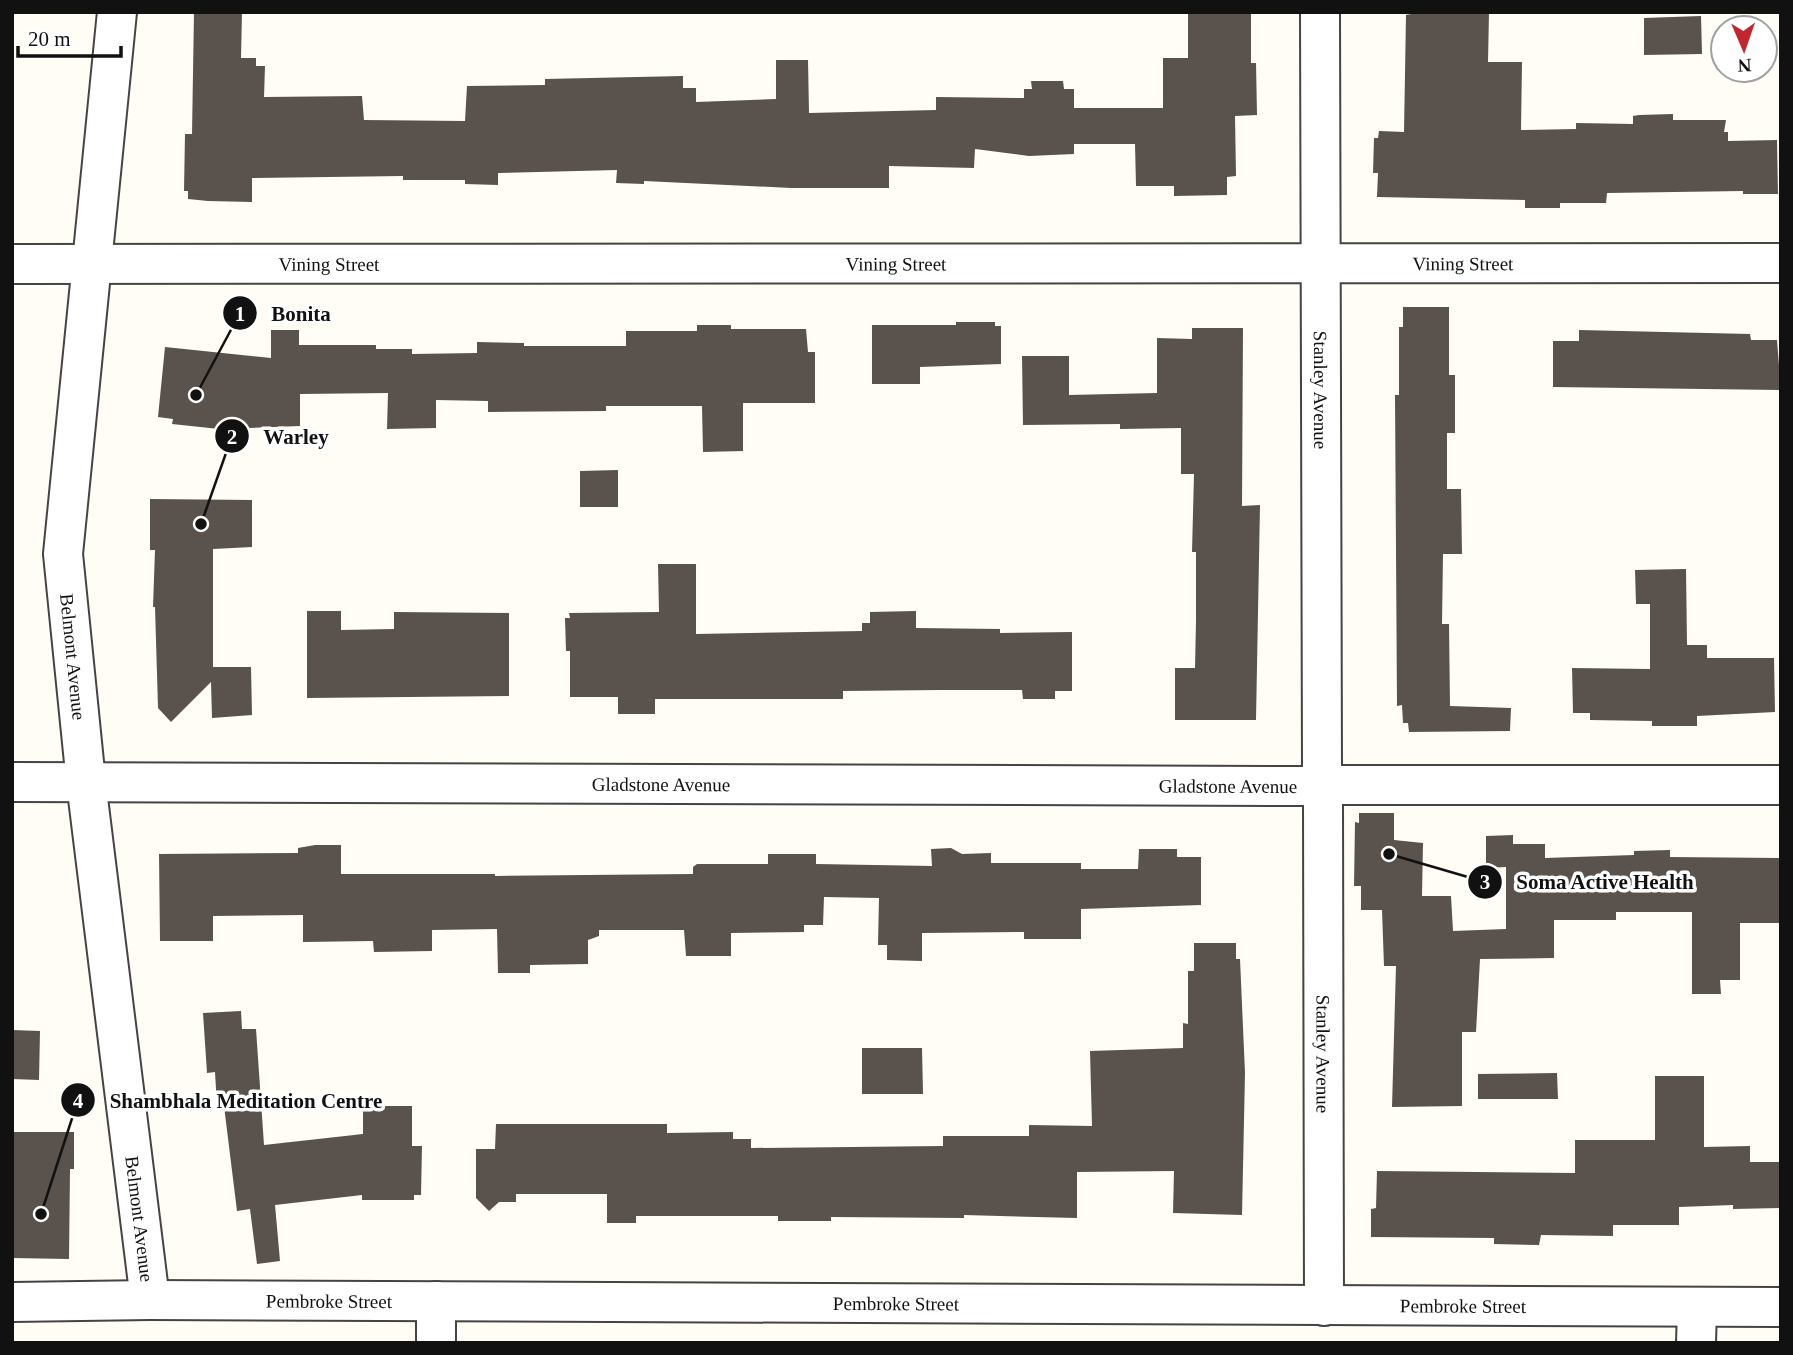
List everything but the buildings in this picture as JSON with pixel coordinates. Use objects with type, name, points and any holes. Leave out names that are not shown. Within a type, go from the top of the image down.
[{"type":"street","name":"Belmont Avenue","points":[[117,12],[63,554],[86,782],[150,1300]]},
{"type":"street","name":"Stanley Avenue","points":[[1320,12],[1324,1306]]},
{"type":"street","name":"Vining Street","points":[[12,264],[1781,263]]},
{"type":"street","name":"Gladstone Avenue","points":[[12,782],[1781,785]]},
{"type":"street","name":"Pembroke Street","points":[[12,1302],[150,1300],[1324,1306],[1697,1325],[1781,1307]]},
{"type":"street","points":[[436,1301],[436,1343]]},
{"type":"place","name":"Bonita","points":[[196,395]]},
{"type":"place","name":"Warley","points":[[201,524]]},
{"type":"place","name":"Soma Active Health","points":[[1389,854]]},
{"type":"place","name":"Shambhala Meditation Centre","points":[[41,1214]]}]
